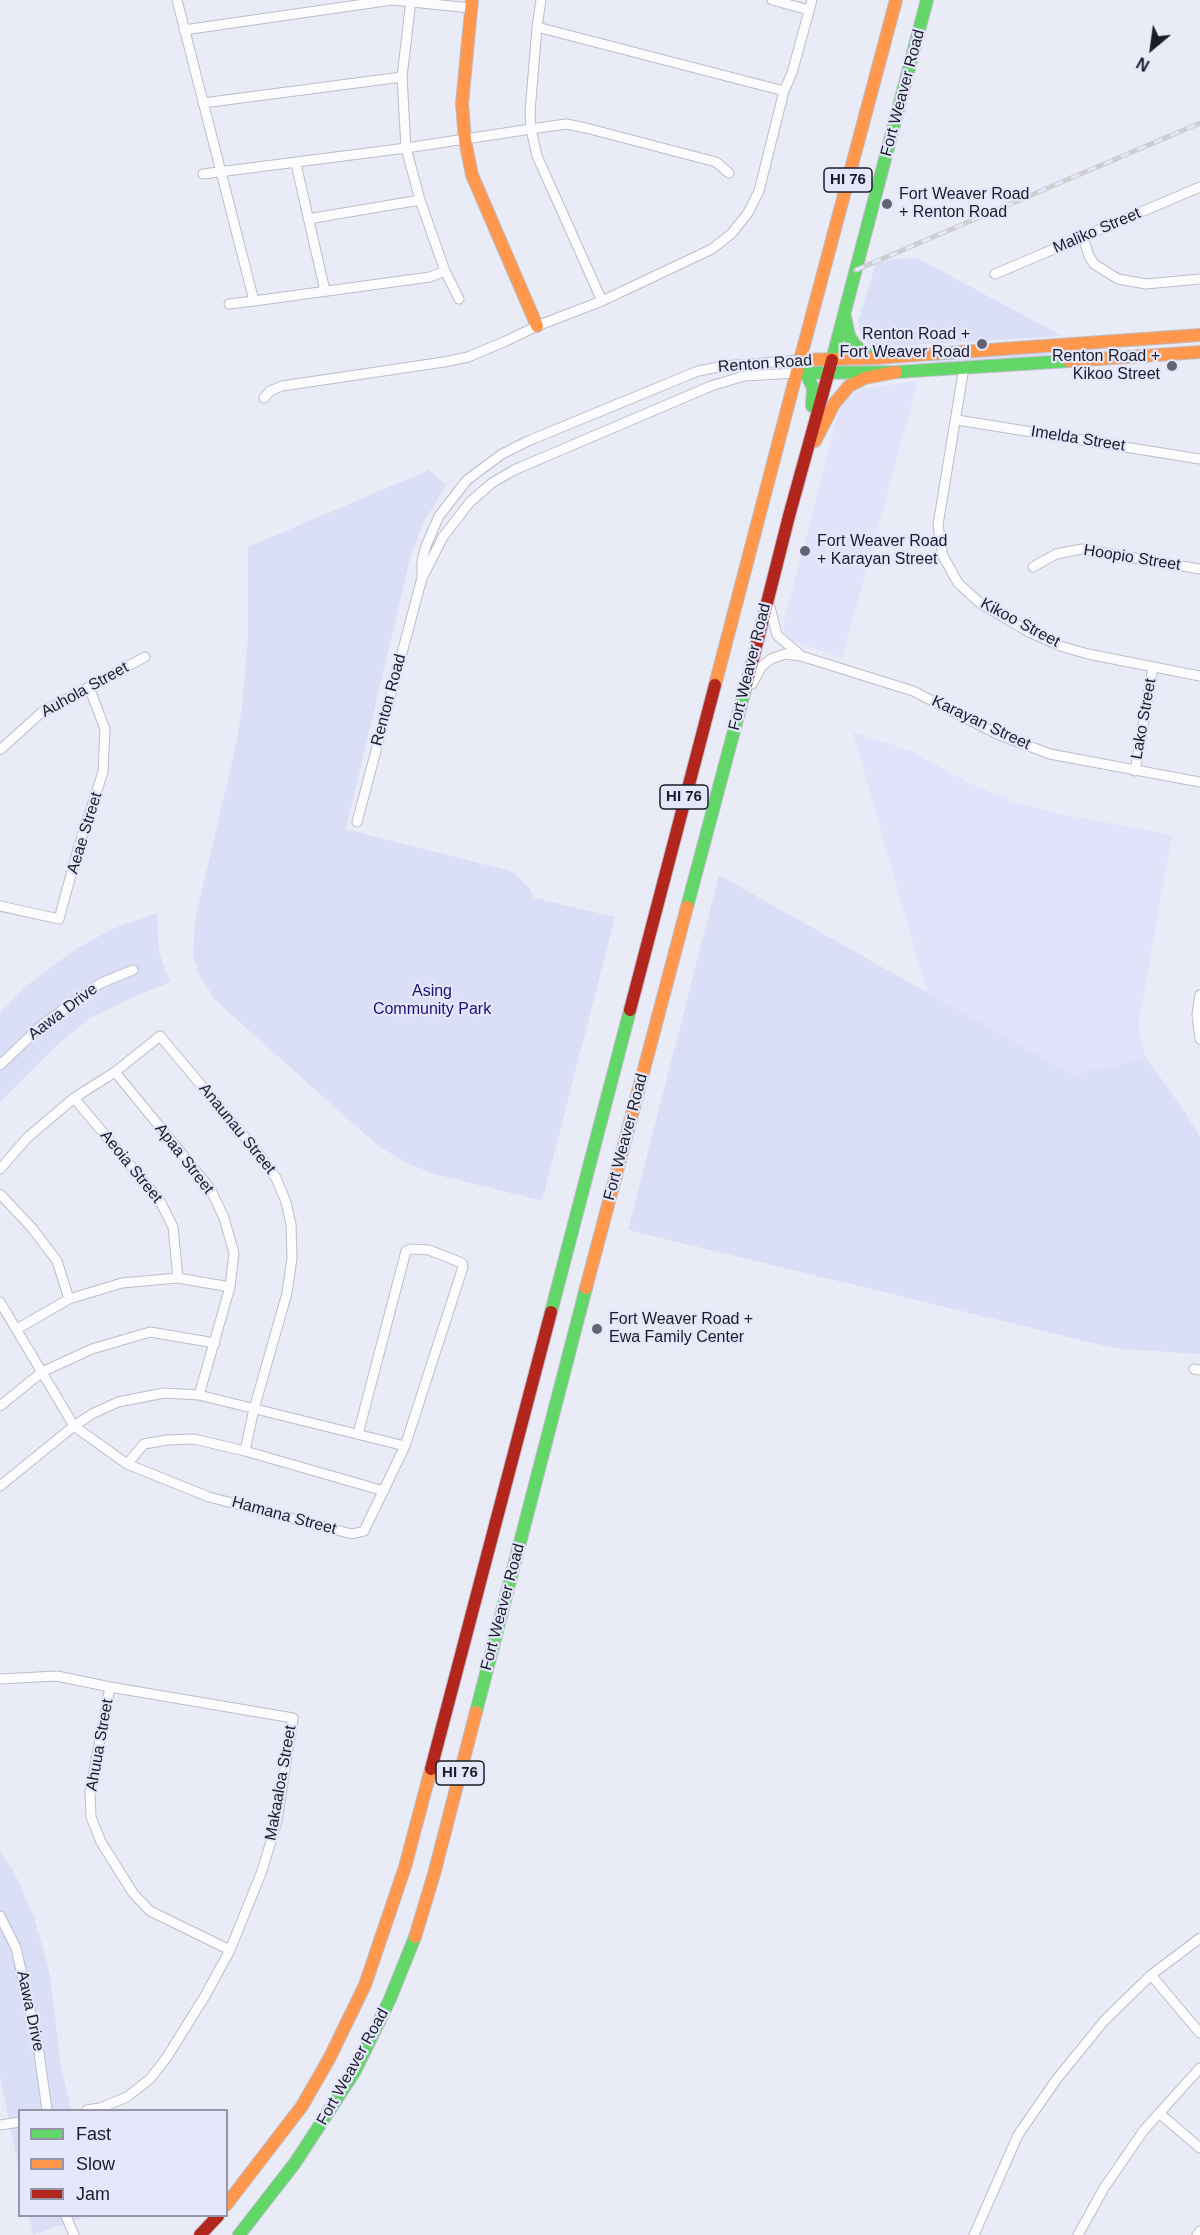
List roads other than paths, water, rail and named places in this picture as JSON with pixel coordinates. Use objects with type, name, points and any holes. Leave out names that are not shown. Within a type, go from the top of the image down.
[{"type":"main road","name":"Fort Weaver Road","points":[[228,2202],[273,2146],[312,2087],[365,1985],[405,1867],[573,1221],[802,373],[800,360],[896,0]]},
{"type":"main road","name":"Fort Weaver Road","points":[[238,2235],[295,2163],[355,2071],[390,1999],[414,1940],[434,1874],[602,1227],[743,699],[768,594],[927,0]]},
{"type":"main road","points":[[472,4],[462,104],[465,140],[472,175],[537,326]]},
{"type":"main road","points":[[844,313],[849,336],[855,345],[864,353],[875,358]]},
{"type":"main road","name":"Renton Road","points":[[802,373],[875,358],[1200,335]]},
{"type":"main road","points":[[1058,345],[1060,361]]},
{"type":"main road","name":"Renton Road","points":[[800,360],[830,366],[896,372],[1200,352]]},
{"type":"main road","points":[[807,447],[820,434],[834,404],[849,386],[865,378],[896,372]]},
{"type":"main road","points":[[802,373],[814,394],[807,433],[807,447]]},
{"type":"main road","points":[[200,2235],[217,2217]]},
{"type":"street","points":[[177,0],[254,301]]},
{"type":"street","points":[[184,30],[392,0],[472,4]]},
{"type":"street","points":[[541,0],[530,112],[531,129],[537,156],[602,301]]},
{"type":"street","points":[[264,398],[270,391],[282,386],[468,357],[537,326],[602,301],[712,249],[732,233],[748,213],[759,190],[784,91],[792,73],[811,5],[772,0]]},
{"type":"street","points":[[410,1],[402,77],[406,148],[420,200],[446,272],[459,299]]},
{"type":"street","points":[[537,27],[784,91]]},
{"type":"street","points":[[203,103],[402,77]]},
{"type":"street","points":[[203,174],[296,164],[566,124],[716,162],[729,173]]},
{"type":"street","points":[[296,164],[325,291]]},
{"type":"street","name":"Maliko Street","points":[[995,274],[1200,187]]},
{"type":"street","points":[[308,219],[420,200]]},
{"type":"street","points":[[1083,237],[1094,264],[1118,279],[1146,284],[1200,279]]},
{"type":"street","points":[[229,304],[430,277],[446,272]]},
{"type":"street","name":"Renton Road","points":[[422,578],[422,561],[426,546],[439,516],[467,480],[502,454],[528,441],[698,371],[716,367],[800,360]]},
{"type":"street","name":"Kikoo Street","points":[[964,367],[938,525],[943,556],[958,584],[981,604],[1046,640],[1074,650],[1200,676]]},
{"type":"street","name":"Renton Road","points":[[357,822],[422,578],[443,537],[460,513],[481,492],[504,475],[711,386],[744,376],[802,373]]},
{"type":"street","name":"Imelda Street","points":[[957,420],[1200,459]]},
{"type":"street","name":"Hoopio Street","points":[[1033,567],[1056,554],[1082,549],[1200,569]]},
{"type":"street","name":"Karayan Street","points":[[768,594],[777,635],[801,656]]},
{"type":"street","name":"Karayan Street","points":[[743,699],[767,662],[785,654],[801,656],[912,691],[997,734],[1034,749],[1066,758],[1200,782]]},
{"type":"street","name":"Auhola Street","points":[[0,750],[42,712],[145,657]]},
{"type":"street","name":"Lako Street","points":[[1135,771],[1153,668]]},
{"type":"street","name":"Aeae Street","points":[[0,906],[59,919],[78,849],[103,772],[105,729],[89,687]]},
{"type":"street","name":"Aawa Drive","points":[[0,1065],[43,1024],[101,983],[133,970]]},
{"type":"street","points":[[1200,994],[1197,1015],[1200,1039]]},
{"type":"street","name":"Anaunau Street","points":[[115,1072],[160,1036],[258,1153],[276,1178],[286,1202],[291,1224],[292,1258],[287,1293],[254,1408],[245,1451]]},
{"type":"street","points":[[0,1169],[27,1138],[74,1098],[115,1072]]},
{"type":"street","name":"Apaa Street","points":[[115,1072],[210,1188],[224,1218],[234,1253],[230,1287],[199,1395]]},
{"type":"street","name":"Aeoia Street","points":[[74,1098],[160,1201],[173,1227],[178,1278]]},
{"type":"street","points":[[0,1194],[32,1228],[57,1261],[69,1299]]},
{"type":"street","name":"Hamana Street","points":[[0,1302],[74,1426],[127,1464],[209,1497],[352,1534],[364,1531],[405,1446],[463,1267],[462,1263],[429,1250],[406,1251],[358,1434]]},
{"type":"street","points":[[17,1329],[69,1299],[122,1283],[178,1278],[230,1287]]},
{"type":"street","points":[[0,1406],[42,1372],[92,1349],[150,1332],[215,1343]]},
{"type":"street","points":[[0,1486],[92,1414],[118,1402],[164,1393],[199,1395],[405,1446]]},
{"type":"street","points":[[127,1464],[144,1444],[194,1439],[245,1451],[384,1491]]},
{"type":"street","name":"Makaaloa Street","points":[[0,1679],[57,1676],[293,1718],[277,1821],[262,1871],[230,1950],[205,1996],[167,2057],[150,2079],[127,2097],[100,2109]]},
{"type":"street","name":"Ahuua Street","points":[[110,1687],[90,1792],[91,1817],[100,1842],[133,1893],[150,1911],[230,1950]]},
{"type":"street","name":"Aawa Drive","points":[[0,1916],[16,1948],[38,2046],[47,2109]]},
{"type":"street","points":[[974,2235],[1018,2135],[1056,2080],[1104,2021],[1151,1975],[1200,1938]]},
{"type":"street","points":[[1151,1975],[1200,2033]]},
{"type":"street","points":[[1078,2235],[1104,2188],[1144,2130],[1200,2068]]},
{"type":"street","points":[[1159,2113],[1200,2148]]},
{"type":"street","points":[[0,2125],[18,2122]]},
{"type":"street","points":[[66,2217],[74,2235]]},
{"type":"street","points":[[1197,2235],[1200,2231]]},
{"type":"railway","points":[[856,270],[1200,123]]},
{"type":"place","name":"Fort Weaver Road + Renton Road","points":[[887,204]]},
{"type":"place","name":"Renton Road + Fort Weaver Road","points":[[982,344]]},
{"type":"place","name":"Renton Road + Kikoo Street","points":[[1172,366]]},
{"type":"place","name":"Fort Weaver Road + Karayan Street","points":[[805,551]]},
{"type":"place","name":"Fort Weaver Road + Ewa Family Center","points":[[597,1329]]},
{"type":"park label","name":"Asing Community Park","points":[[432,1001]]}]
